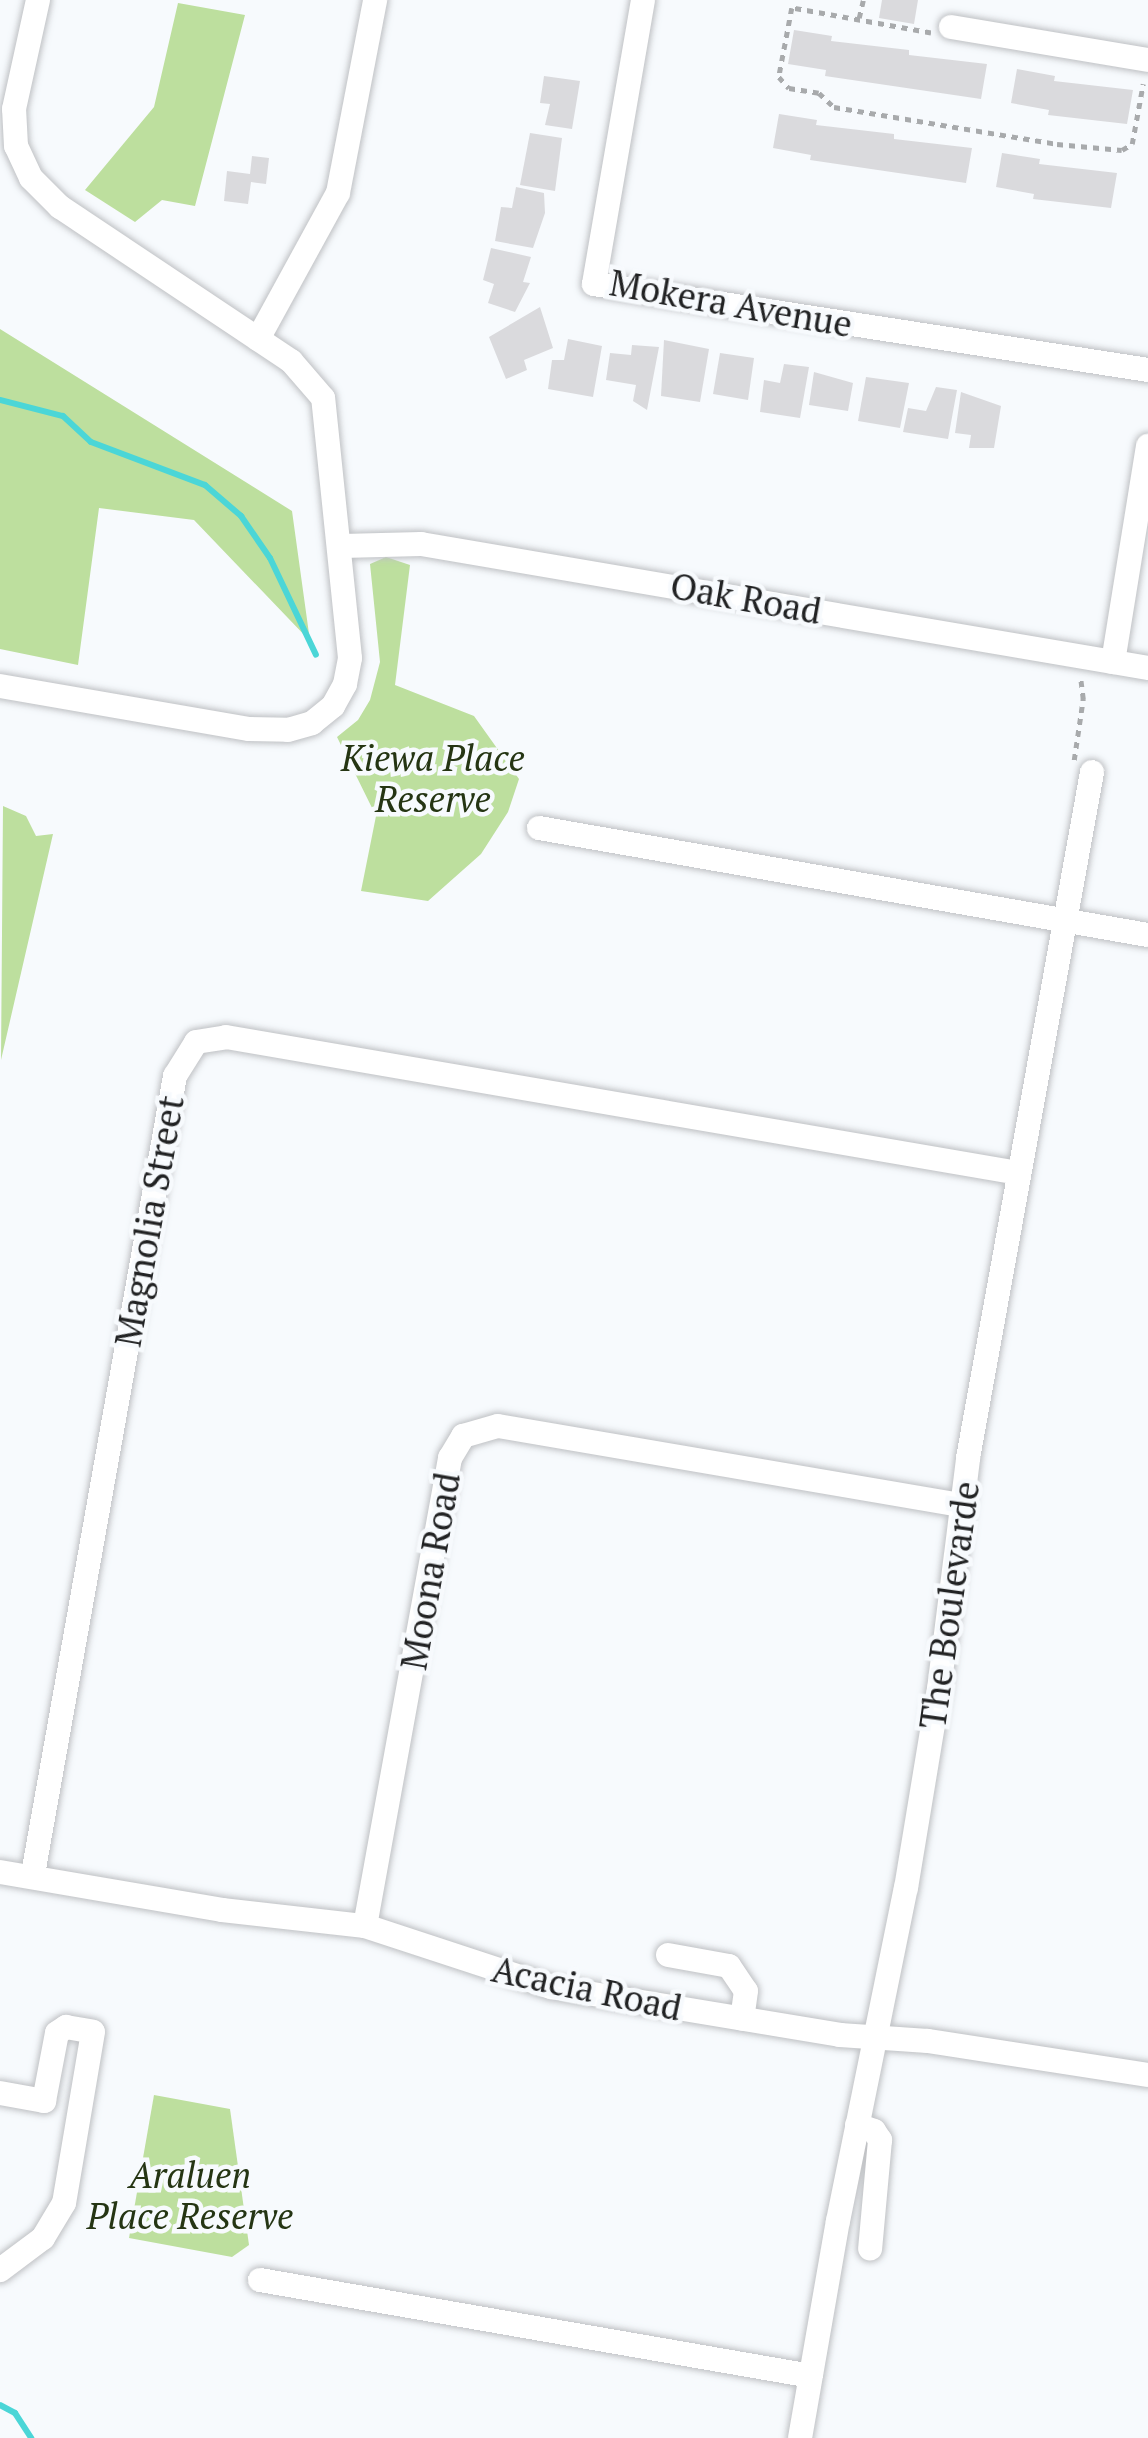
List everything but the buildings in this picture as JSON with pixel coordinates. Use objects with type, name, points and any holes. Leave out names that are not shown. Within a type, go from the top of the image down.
[{"type":"street","points":[[0,686],[249,729],[300,728],[333,706],[349,670],[342,546],[323,398],[305,371],[60,207],[31,178],[16,146],[14,109],[38,0]]},
{"type":"street","points":[[257,339],[338,193],[375,0]]},
{"type":"street","name":"Mokera Avenue","points":[[643,0],[594,284],[1148,370]]},
{"type":"street","points":[[951,27],[1148,60]]},
{"type":"street","points":[[1113,662],[1148,446]]},
{"type":"street","name":"Oak Road","points":[[342,546],[421,544],[1148,668]]},
{"type":"street","name":"The Boulevarde","points":[[800,2438],[926,1772],[962,1505],[1092,772]]},
{"type":"street","points":[[538,828],[1148,935]]},
{"type":"street","name":"Magnolia Street","points":[[33,1874],[175,1076],[196,1042],[226,1037],[1018,1173]]},
{"type":"street","name":"Moona Road","points":[[365,1926],[450,1458],[463,1436],[498,1426],[962,1505]]},
{"type":"street","name":"Acacia Road","points":[[0,1872],[222,1910],[365,1926],[532,1982],[742,2019],[1148,2075]]},
{"type":"street","points":[[668,1954],[729,1966],[746,1991],[742,2019]]},
{"type":"street","points":[[0,2270],[36,2246],[64,2203],[93,2032],[66,2027],[57,2032],[44,2101]]},
{"type":"street","points":[[0,2093],[80,2107]]},
{"type":"street","points":[[857,2125],[874,2131],[880,2140],[870,2249]]},
{"type":"street","points":[[260,2280],[812,2376]]},
{"type":"path","points":[[859,20],[862,0]]},
{"type":"path","points":[[923,31],[792,8],[779,77],[783,83],[819,93],[834,106],[1057,145],[1128,149],[1148,60]]},
{"type":"path","points":[[1138,112],[1148,114]]},
{"type":"path","points":[[1078,656],[1083,699],[1071,768],[1092,772]]},
{"type":"green space","points":[[178,3],[245,15],[195,206],[162,200],[135,222],[85,190],[154,107]]},
{"type":"green space","points":[[0,329],[292,511],[310,641],[194,520],[99,508],[78,665],[0,649]]},
{"type":"green space","name":"Kiewa Place Reserve","points":[[386,557],[410,565],[395,685],[474,716],[519,779],[508,812],[481,854],[428,901],[361,891],[376,816],[337,737],[358,720],[370,700],[380,662],[370,564]]},
{"type":"green space","points":[[3,806],[26,816],[36,836],[53,834],[1,1060]]},
{"type":"green space","name":"Araluen Place Reserve","points":[[154,2095],[230,2109],[249,2245],[232,2257],[129,2238]]},
{"type":"waterway","points":[[0,400],[63,416],[91,442],[205,485],[241,516],[270,558],[316,655]]},
{"type":"waterway","points":[[0,2405],[15,2413],[31,2438]]}]
